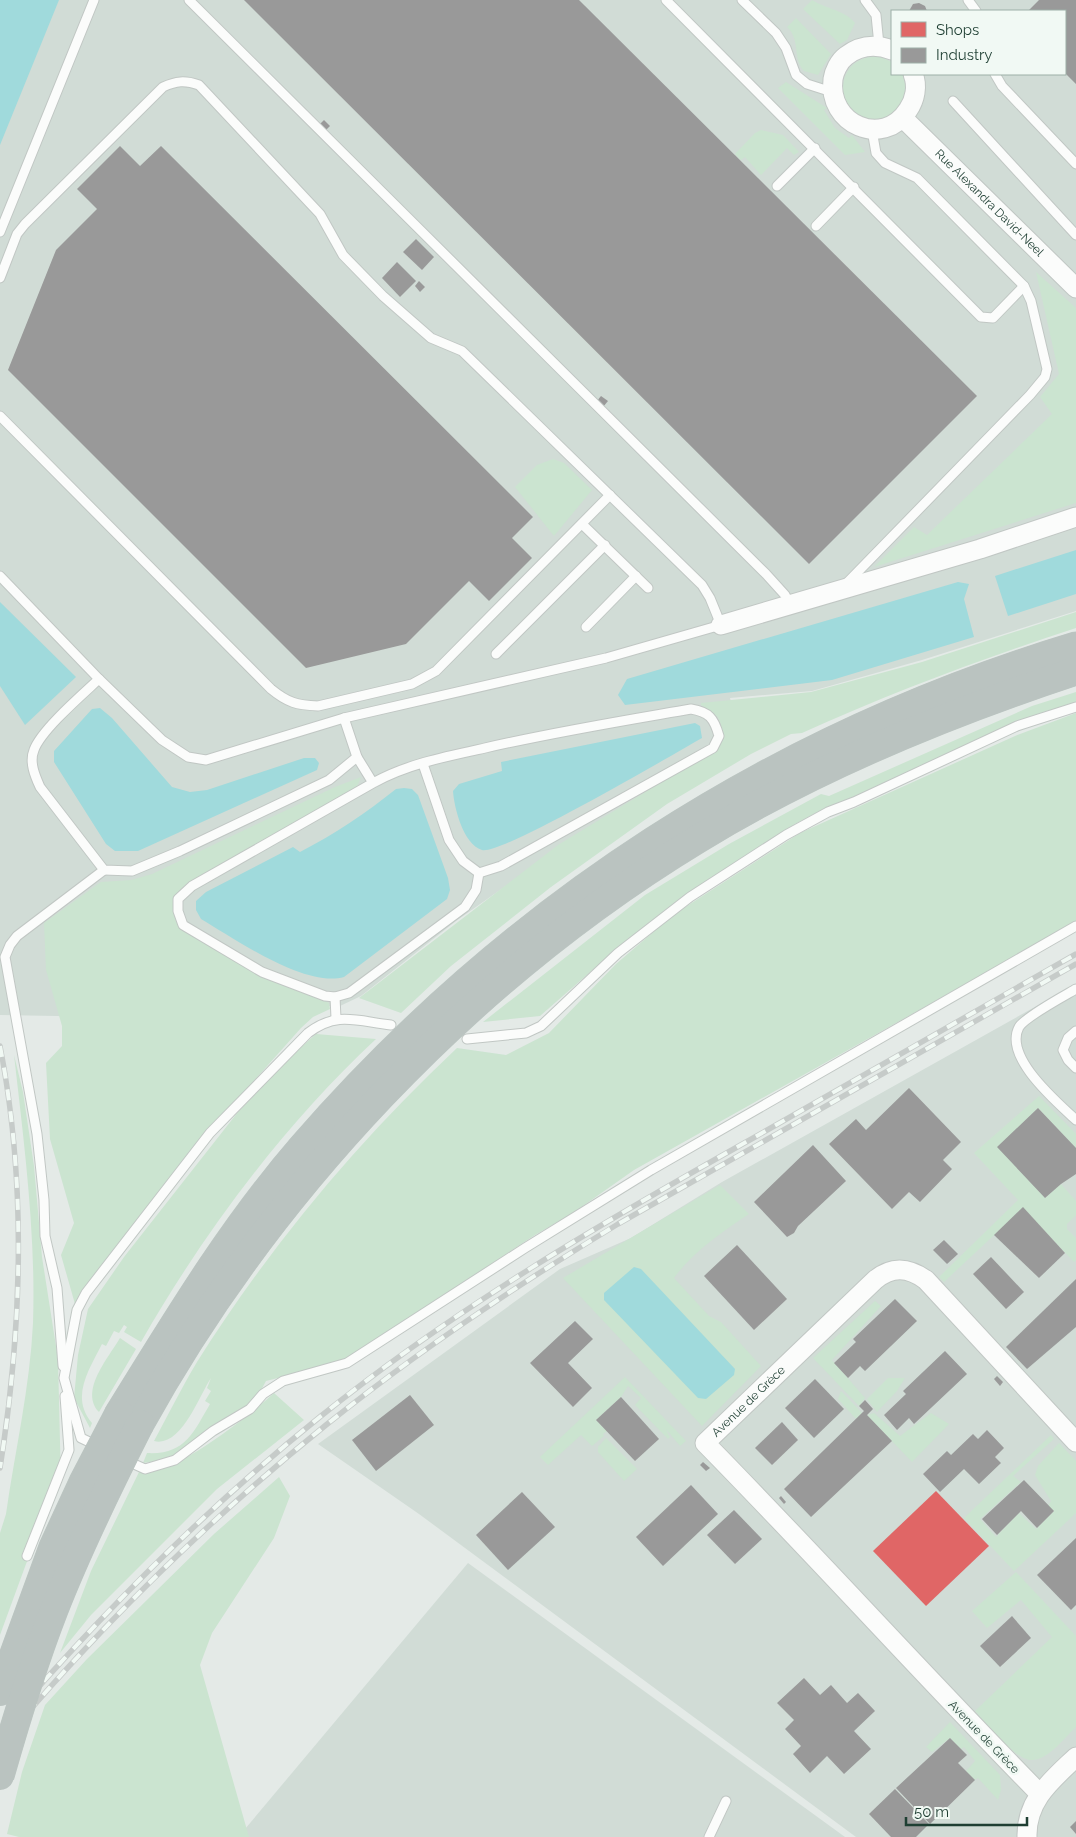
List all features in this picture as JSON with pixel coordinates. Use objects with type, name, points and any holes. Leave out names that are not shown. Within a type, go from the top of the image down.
[{"type":"highway","points":[[0,1776],[18,1715],[54,1611],[106,1491],[130,1418],[195,1290],[236,1232],[300,1149],[371,1072],[511,943],[603,873],[684,820],[775,768],[858,728],[961,685],[1076,646]]},
{"type":"highway","points":[[0,1692],[53,1547],[83,1482],[211,1309],[256,1244],[319,1165],[386,1091],[459,1020],[530,957],[618,892],[697,840],[786,789],[870,749],[972,708],[1076,671]]},
{"type":"street","points":[[886,48],[860,47],[844,57],[834,73],[832,92],[838,109],[851,123],[872,130],[887,127],[904,118],[914,102],[916,80],[914,75]]},
{"type":"street","name":"Rue Alexandra David-Neel","points":[[904,118],[1076,288]]},
{"type":"street","points":[[721,625],[980,549],[1076,517]]},
{"type":"street","name":"Avenue de Grèce","points":[[1039,1793],[889,1638],[813,1554],[705,1443],[875,1280],[884,1273],[899,1269],[909,1271],[926,1280],[1076,1442]]},
{"type":"street","points":[[1027,1837],[1030,1816],[1039,1793],[1076,1757]]},
{"type":"lane","points":[[0,232],[94,0]]},
{"type":"lane","points":[[189,0],[766,574],[785,595],[790,605]]},
{"type":"lane","points":[[666,0],[981,317],[993,318],[1024,286]]},
{"type":"lane","points":[[742,0],[776,33],[786,48],[796,75],[807,84],[832,92]]},
{"type":"lane","points":[[865,0],[876,15],[886,48]]},
{"type":"lane","points":[[996,75],[1002,86],[1076,164]]},
{"type":"lane","points":[[0,278],[18,234],[25,224],[163,88],[175,82],[187,81],[199,85],[320,214],[343,256],[383,296],[431,338],[462,351],[610,495],[702,585],[710,598],[721,625],[606,658],[344,718],[206,760],[188,757],[162,740],[0,576]]},
{"type":"lane","points":[[953,101],[1076,235]]},
{"type":"lane","points":[[839,590],[902,528],[1045,377],[1047,369],[1031,301],[1024,286],[917,178],[885,163],[876,153],[872,130]]},
{"type":"lane","points":[[777,186],[815,148]]},
{"type":"lane","points":[[816,226],[854,188]]},
{"type":"lane","points":[[0,416],[271,689],[287,702],[304,706],[318,706],[412,684],[426,678],[436,671],[610,495]]},
{"type":"lane","points":[[582,524],[648,588]]},
{"type":"lane","points":[[496,654],[605,545]]},
{"type":"lane","points":[[586,627],[636,576]]},
{"type":"lane","points":[[99,678],[61,715],[34,749],[32,759],[34,772],[40,787],[104,870]]},
{"type":"lane","points":[[467,1039],[526,1033],[540,1026],[618,953],[690,897],[786,835],[828,812],[854,802],[1017,726],[1076,707]]},
{"type":"lane","points":[[691,709],[704,711],[716,723],[719,736],[713,748],[526,854],[501,866],[479,873],[476,890],[465,907],[369,981],[349,993],[335,997],[325,996],[262,972],[183,925],[178,911],[178,899],[192,886],[391,773],[549,733],[691,709]]},
{"type":"lane","points":[[344,718],[357,757],[373,783]]},
{"type":"lane","points":[[27,1556],[69,1450],[58,1288],[45,1236],[44,1200],[37,1134],[5,957],[10,945],[17,936],[104,870],[132,871],[180,851],[329,780],[357,757]]},
{"type":"lane","points":[[423,764],[449,840],[463,861],[479,873]]},
{"type":"lane","points":[[390,1025],[336,1018],[322,1022],[308,1032],[210,1133],[91,1286],[77,1310],[64,1378],[81,1438],[145,1469],[175,1460],[213,1431],[250,1408],[263,1394],[284,1381],[347,1363],[524,1248],[652,1170],[1076,926]]},
{"type":"lane","points":[[1076,989],[1029,1017],[1019,1027],[1016,1040],[1026,1066],[1040,1088],[1076,1120]]},
{"type":"lane","points":[[335,997],[336,1018]]},
{"type":"lane","points":[[1076,1031],[1068,1038],[1063,1050],[1076,1068]]},
{"type":"lane","points":[[709,1837],[726,1802]]},
{"type":"shaded area","points":[[0,0],[1076,0],[1076,611],[922,660],[812,691],[730,698],[742,745],[560,848],[456,921],[361,996],[340,1006],[330,1006],[284,1020],[0,1015]]},
{"type":"shaded area","points":[[1076,984],[1076,1837],[856,1837],[419,1514],[318,1444],[560,1269],[631,1238],[722,1182]]},
{"type":"shaded area","points":[[468,1563],[845,1837],[247,1837],[245,1829]]},
{"type":"green space","points":[[812,0],[841,12],[855,23],[847,40],[840,44],[803,9]]},
{"type":"green space","points":[[796,18],[831,54],[818,75],[804,71],[800,66],[794,38],[787,27]]},
{"type":"green space","points":[[878,56],[891,62],[891,75],[902,75],[905,82],[905,95],[900,107],[891,115],[880,119],[866,119],[855,113],[847,104],[843,92],[844,79],[850,68],[861,60]]},
{"type":"green space","points":[[786,82],[827,108],[824,110],[835,128],[849,138],[852,135],[865,152],[845,155],[778,88]]},
{"type":"green space","points":[[761,130],[783,135],[799,152],[794,155],[787,148],[761,175],[745,157],[741,160],[735,154],[755,133]]},
{"type":"green space","points":[[1036,272],[1076,308],[1076,503],[874,567],[914,527],[927,535],[1052,414],[1040,397],[1059,374]]},
{"type":"green space","points":[[553,459],[564,463],[592,490],[554,536],[515,487],[537,465]]},
{"type":"green space","points":[[1076,612],[1076,628],[938,677],[802,733],[791,734],[751,754],[667,804],[551,887],[451,966],[401,1013],[359,998],[558,845],[716,749],[721,728],[720,723],[715,714],[701,705],[701,703],[811,692],[922,662]]},
{"type":"green space","points":[[1076,692],[1076,704],[844,802],[827,807],[795,824],[707,881],[620,946],[540,1016],[483,1022],[645,895],[729,844],[821,794],[829,796],[1032,706]]},
{"type":"green space","points":[[1076,713],[1076,922],[634,1170],[573,1213],[535,1235],[352,1356],[317,1368],[266,1381],[259,1394],[242,1412],[177,1454],[164,1460],[143,1463],[147,1453],[160,1453],[170,1450],[179,1446],[193,1433],[210,1404],[205,1401],[211,1391],[207,1388],[211,1378],[181,1429],[173,1437],[164,1441],[154,1441],[197,1362],[225,1319],[285,1236],[350,1158],[420,1083],[457,1048],[506,1055],[549,1033],[616,964],[673,915],[800,833],[1015,736]]},
{"type":"green space","points":[[361,777],[357,787],[178,893],[173,909],[175,920],[185,932],[255,969],[329,1003],[330,1009],[313,1017],[301,1028],[195,1147],[122,1239],[75,1304],[61,1255],[74,1223],[50,1139],[46,1063],[62,1046],[62,1026],[46,970],[44,923],[101,882],[131,880],[152,874],[335,787]]},
{"type":"green space","points":[[316,1034],[376,1039],[309,1108],[247,1182],[191,1260],[141,1342],[124,1332],[127,1327],[124,1325],[119,1333],[114,1331],[106,1346],[102,1344],[87,1374],[82,1393],[82,1403],[92,1423],[90,1428],[74,1398],[78,1355],[88,1309],[124,1257],[238,1112]]},
{"type":"green space","points":[[14,1055],[23,1092],[34,1166],[42,1257],[58,1359],[61,1483],[26,1564],[0,1635],[0,1533],[6,1514],[26,1395],[33,1323],[31,1222]]},
{"type":"green space","points":[[1039,1096],[1076,1134],[1076,1148],[1038,1108],[998,1147],[1045,1198],[1061,1184],[1076,1201],[1076,1215],[1067,1224],[1067,1229],[1076,1238],[1076,1260],[1074,1262],[1023,1208],[944,1282],[939,1277],[1018,1200],[974,1153]]},
{"type":"green space","points":[[720,1185],[749,1214],[718,1235],[699,1251],[674,1278],[709,1316],[721,1322],[761,1366],[702,1426],[563,1278]]},
{"type":"green space","points":[[875,1301],[881,1306],[832,1360],[865,1398],[859,1406],[813,1358]]},
{"type":"green space","points":[[120,1338],[136,1349],[99,1412],[94,1404],[92,1394],[94,1384],[103,1364]]},
{"type":"green space","points":[[625,1377],[686,1441],[680,1446],[666,1429],[670,1437],[668,1439],[635,1405],[641,1398],[628,1386],[621,1397],[596,1420],[607,1431],[603,1434],[604,1436],[592,1446],[581,1435],[548,1465],[540,1457]]},
{"type":"green space","points":[[888,1378],[905,1378],[897,1391],[877,1412],[867,1399]]},
{"type":"green space","points":[[841,1391],[862,1413],[856,1419],[838,1399]]},
{"type":"green space","points":[[274,1393],[304,1420],[217,1489],[91,1615],[60,1653],[91,1571],[139,1472],[153,1472],[189,1456],[229,1430]]},
{"type":"green space","points":[[874,1413],[900,1436],[931,1413],[949,1424],[912,1462],[867,1415]]},
{"type":"green space","points":[[1051,1435],[1054,1439],[1013,1476],[1021,1482],[980,1519],[996,1537],[1019,1513],[1036,1529],[1054,1511],[1048,1506],[1051,1501],[1035,1475],[1038,1466],[1059,1443],[1076,1461],[1076,1513],[1014,1571],[964,1518]]},
{"type":"green space","points":[[606,1438],[637,1469],[624,1481],[598,1452],[598,1447]]},
{"type":"green space","points":[[279,1477],[290,1496],[274,1538],[212,1633],[200,1665],[249,1837],[19,1837],[7,1834],[22,1772],[45,1705],[87,1659],[214,1534]]},
{"type":"green space","points":[[1016,1572],[1076,1636],[1076,1727],[1051,1752],[1039,1759],[1033,1760],[1026,1759],[1010,1749],[975,1711],[1052,1637],[1021,1600],[987,1628],[972,1611]]},
{"type":"green space","points":[[950,1722],[1000,1775],[1001,1790],[998,1800],[978,1778],[974,1780],[966,1771],[975,1761],[964,1747],[961,1749],[950,1738],[932,1752],[926,1747]]},
{"type":"water","points":[[0,0],[59,0],[0,145]]},
{"type":"water","points":[[1076,550],[1076,594],[1008,616],[995,576]]},
{"type":"water","points":[[958,582],[969,584],[964,599],[974,637],[832,680],[625,705],[618,695],[627,679]]},
{"type":"water","points":[[0,602],[76,677],[25,725],[0,686]]},
{"type":"water","points":[[100,708],[112,718],[172,787],[190,792],[207,790],[304,758],[315,758],[319,763],[317,770],[138,851],[115,851],[106,844],[54,762],[54,751],[92,709]]},
{"type":"water","points":[[695,723],[700,726],[702,738],[625,782],[520,837],[495,848],[482,850],[470,841],[465,833],[455,806],[453,791],[459,784],[502,771],[501,762]]},
{"type":"water","points":[[396,789],[412,789],[418,795],[448,878],[450,890],[447,899],[344,977],[328,978],[291,969],[251,949],[201,919],[196,910],[196,901],[206,892],[293,847],[300,852],[350,823]]},
{"type":"water","points":[[634,1267],[641,1269],[735,1369],[734,1375],[706,1399],[698,1398],[604,1300],[604,1293]]},
{"type":"building: Shops","points":[[936,1491],[989,1546],[926,1606],[873,1551]]},
{"type":"building: Industry","points":[[244,0],[579,0],[977,396],[809,564]]},
{"type":"building: Industry","points":[[1039,0],[1076,0],[1076,84],[1066,74],[1066,10],[1029,10]]},
{"type":"building: Industry","points":[[919,3],[925,6],[927,10],[910,10],[913,4]]},
{"type":"building: Industry","points":[[324,120],[330,126],[326,130],[319,125]]},
{"type":"building: Industry","points":[[120,146],[140,166],[161,146],[533,517],[512,538],[532,558],[489,601],[469,581],[406,644],[306,668],[8,370],[56,250],[97,209],[77,189]]},
{"type":"building: Industry","points":[[416,239],[434,257],[422,270],[403,252]]},
{"type":"building: Industry","points":[[397,262],[416,281],[400,297],[382,278]]},
{"type":"building: Industry","points":[[419,281],[425,287],[420,292],[415,286]]},
{"type":"building: Industry","points":[[601,396],[608,401],[603,407],[597,401]]},
{"type":"building: Industry","points":[[909,1088],[961,1142],[943,1160],[952,1169],[920,1202],[909,1192],[892,1209],[829,1144],[856,1119],[866,1130]]},
{"type":"building: Industry","points":[[1038,1108],[1076,1148],[1076,1174],[1045,1198],[997,1147]]},
{"type":"building: Industry","points":[[813,1145],[846,1181],[798,1226],[794,1233],[787,1237],[754,1202]]},
{"type":"building: Industry","points":[[1023,1207],[1065,1253],[1039,1278],[994,1235]]},
{"type":"building: Industry","points":[[944,1240],[958,1254],[947,1264],[933,1250]]},
{"type":"building: Industry","points":[[737,1245],[787,1299],[754,1330],[704,1276]]},
{"type":"building: Industry","points":[[991,1257],[1024,1292],[1006,1309],[973,1274]]},
{"type":"building: Industry","points":[[1076,1279],[1076,1327],[1027,1369],[1006,1347]]},
{"type":"building: Industry","points":[[895,1299],[917,1321],[865,1371],[860,1366],[848,1378],[834,1363],[856,1342],[853,1339]]},
{"type":"building: Industry","points":[[575,1321],[593,1339],[568,1363],[592,1388],[573,1407],[530,1363]]},
{"type":"building: Industry","points":[[945,1351],[967,1374],[914,1424],[909,1418],[897,1430],[884,1415],[906,1394],[903,1391]]},
{"type":"building: Industry","points":[[997,1376],[1003,1382],[1000,1386],[994,1379]]},
{"type":"building: Industry","points":[[815,1379],[844,1409],[814,1438],[785,1408]]},
{"type":"building: Industry","points":[[410,1395],[434,1425],[376,1471],[352,1440]]},
{"type":"building: Industry","points":[[621,1397],[659,1439],[635,1461],[596,1420]]},
{"type":"building: Industry","points":[[865,1400],[873,1409],[867,1415],[892,1441],[811,1517],[784,1489],[864,1411],[859,1406]]},
{"type":"building: Industry","points":[[782,1422],[798,1440],[772,1465],[755,1448]]},
{"type":"building: Industry","points":[[987,1430],[1004,1448],[995,1457],[1001,1463],[979,1484],[964,1469],[940,1492],[923,1474],[947,1451],[951,1455],[973,1434],[978,1439]]},
{"type":"building: Industry","points":[[703,1462],[710,1468],[706,1471],[700,1465]]},
{"type":"building: Industry","points":[[1024,1480],[1054,1511],[1037,1528],[1021,1511],[997,1535],[982,1519]]},
{"type":"building: Industry","points":[[691,1485],[718,1514],[663,1566],[636,1537]]},
{"type":"building: Industry","points":[[522,1492],[555,1527],[508,1570],[476,1535]]},
{"type":"building: Industry","points":[[781,1496],[786,1502],[784,1504],[779,1498]]},
{"type":"building: Industry","points":[[734,1510],[762,1539],[735,1564],[707,1535]]},
{"type":"building: Industry","points":[[1076,1538],[1076,1605],[1071,1610],[1037,1575]]},
{"type":"building: Industry","points":[[1012,1616],[1031,1638],[1000,1667],[980,1646]]},
{"type":"building: Industry","points":[[804,1678],[820,1695],[831,1685],[847,1703],[858,1693],[875,1711],[854,1731],[871,1749],[844,1774],[827,1756],[810,1773],[793,1754],[801,1746],[785,1729],[794,1720],[777,1703]]},
{"type":"building: Industry","points":[[950,1738],[967,1755],[958,1763],[975,1780],[930,1824],[896,1788]]},
{"type":"building: Industry","points":[[895,1789],[929,1824],[916,1837],[891,1837],[869,1814]]},
{"type":"building: Industry","points":[[1076,1821],[1076,1834],[1070,1827]]},
{"type":"railway","points":[[0,1731],[75,1647],[153,1566],[235,1489],[321,1416],[372,1376],[478,1302],[587,1234],[1076,954]]},
{"type":"railway","points":[[0,1745],[76,1659],[155,1577],[196,1538],[326,1425],[396,1371],[505,1295],[618,1224],[1076,964]]},
{"type":"railway","points":[[0,1046],[9,1098],[18,1204],[17,1310],[13,1363],[0,1468]]}]
